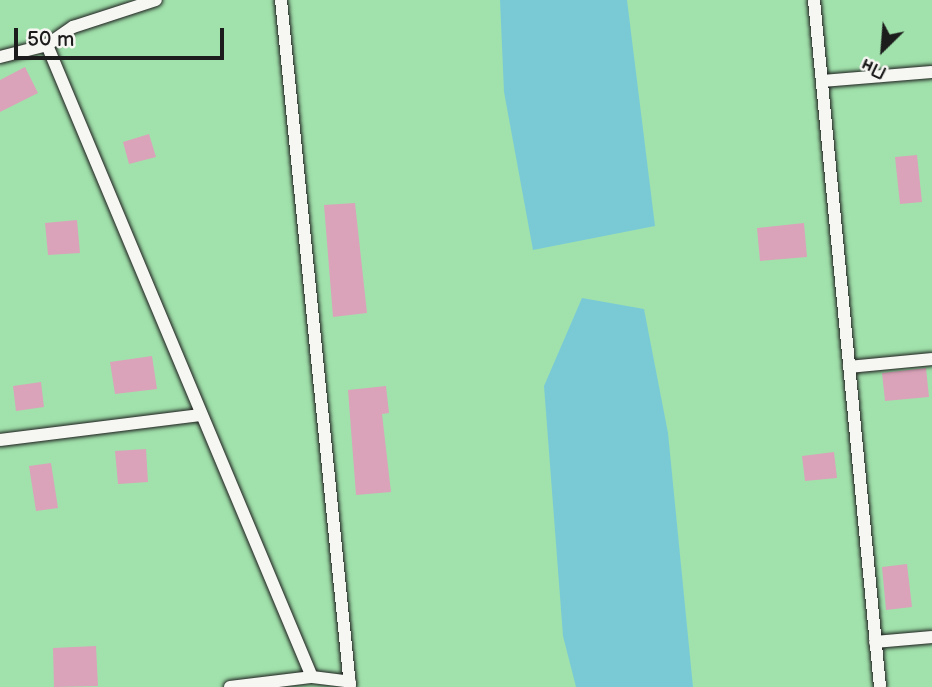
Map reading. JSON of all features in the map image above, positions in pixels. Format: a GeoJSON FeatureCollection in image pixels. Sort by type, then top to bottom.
{"type":"FeatureCollection","features":[{"type":"Feature","properties":{"kind":"lane"},"geometry":{"type":"LineString","coordinates":[[0,57],[47,45],[73,27],[156,0]]}},
{"type":"Feature","properties":{"kind":"lane"},"geometry":{"type":"LineString","coordinates":[[230,687],[312,677],[350,684],[281,0]]}},
{"type":"Feature","properties":{"kind":"lane"},"geometry":{"type":"LineString","coordinates":[[814,0],[880,687]]}},
{"type":"Feature","properties":{"kind":"lane"},"geometry":{"type":"LineString","coordinates":[[47,45],[312,677]]}},
{"type":"Feature","properties":{"kind":"lane"},"geometry":{"type":"LineString","coordinates":[[822,81],[932,72]]}},
{"type":"Feature","properties":{"kind":"lane"},"geometry":{"type":"LineString","coordinates":[[849,368],[932,359]]}},
{"type":"Feature","properties":{"kind":"lane"},"geometry":{"type":"LineString","coordinates":[[0,440],[200,415]]}},
{"type":"Feature","properties":{"kind":"lane"},"geometry":{"type":"LineString","coordinates":[[876,642],[932,637]]}},
{"type":"Feature","properties":{"kind":"green space"},"geometry":{"type":"Polygon","coordinates":[[[0,0],[932,0],[932,687],[0,687],[0,0]]]}},
{"type":"Feature","properties":{"kind":"water"},"geometry":{"type":"Polygon","coordinates":[[[500,0],[627,0],[655,226],[533,250],[504,92],[500,0]]]}},
{"type":"Feature","properties":{"kind":"water"},"geometry":{"type":"Polygon","coordinates":[[[582,298],[644,309],[668,433],[693,687],[576,687],[563,636],[544,386],[582,298]]]}},
{"type":"Feature","properties":{"kind":"building"},"geometry":{"type":"Polygon","coordinates":[[[25,67],[38,93],[0,112],[0,80],[25,67]]]}},
{"type":"Feature","properties":{"kind":"building"},"geometry":{"type":"Polygon","coordinates":[[[149,134],[156,157],[129,164],[123,142],[149,134]]]}},
{"type":"Feature","properties":{"kind":"building"},"geometry":{"type":"Polygon","coordinates":[[[917,155],[922,202],[900,204],[895,157],[917,155]]]}},
{"type":"Feature","properties":{"kind":"building"},"geometry":{"type":"Polygon","coordinates":[[[355,203],[367,313],[333,317],[324,205],[355,203]]]}},
{"type":"Feature","properties":{"kind":"building"},"geometry":{"type":"Polygon","coordinates":[[[77,220],[80,253],[48,255],[45,223],[77,220]]]}},
{"type":"Feature","properties":{"kind":"building"},"geometry":{"type":"Polygon","coordinates":[[[804,223],[807,257],[760,261],[757,228],[804,223]]]}},
{"type":"Feature","properties":{"kind":"building"},"geometry":{"type":"Polygon","coordinates":[[[152,356],[157,389],[115,394],[110,362],[152,356]]]}},
{"type":"Feature","properties":{"kind":"building"},"geometry":{"type":"Polygon","coordinates":[[[926,368],[929,397],[885,401],[882,373],[926,368]]]}},
{"type":"Feature","properties":{"kind":"building"},"geometry":{"type":"Polygon","coordinates":[[[41,382],[44,407],[16,411],[13,386],[41,382]]]}},
{"type":"Feature","properties":{"kind":"building"},"geometry":{"type":"Polygon","coordinates":[[[386,386],[389,413],[382,414],[391,492],[356,495],[348,390],[386,386]]]}},
{"type":"Feature","properties":{"kind":"building"},"geometry":{"type":"Polygon","coordinates":[[[146,449],[148,482],[118,484],[115,451],[146,449]]]}},
{"type":"Feature","properties":{"kind":"building"},"geometry":{"type":"Polygon","coordinates":[[[834,452],[837,478],[805,481],[802,456],[834,452]]]}},
{"type":"Feature","properties":{"kind":"building"},"geometry":{"type":"Polygon","coordinates":[[[51,463],[58,508],[36,511],[29,466],[51,463]]]}},
{"type":"Feature","properties":{"kind":"building"},"geometry":{"type":"Polygon","coordinates":[[[907,564],[912,607],[886,610],[882,567],[907,564]]]}},
{"type":"Feature","properties":{"kind":"building"},"geometry":{"type":"Polygon","coordinates":[[[96,646],[98,686],[54,687],[53,648],[96,646]]]}}]}
